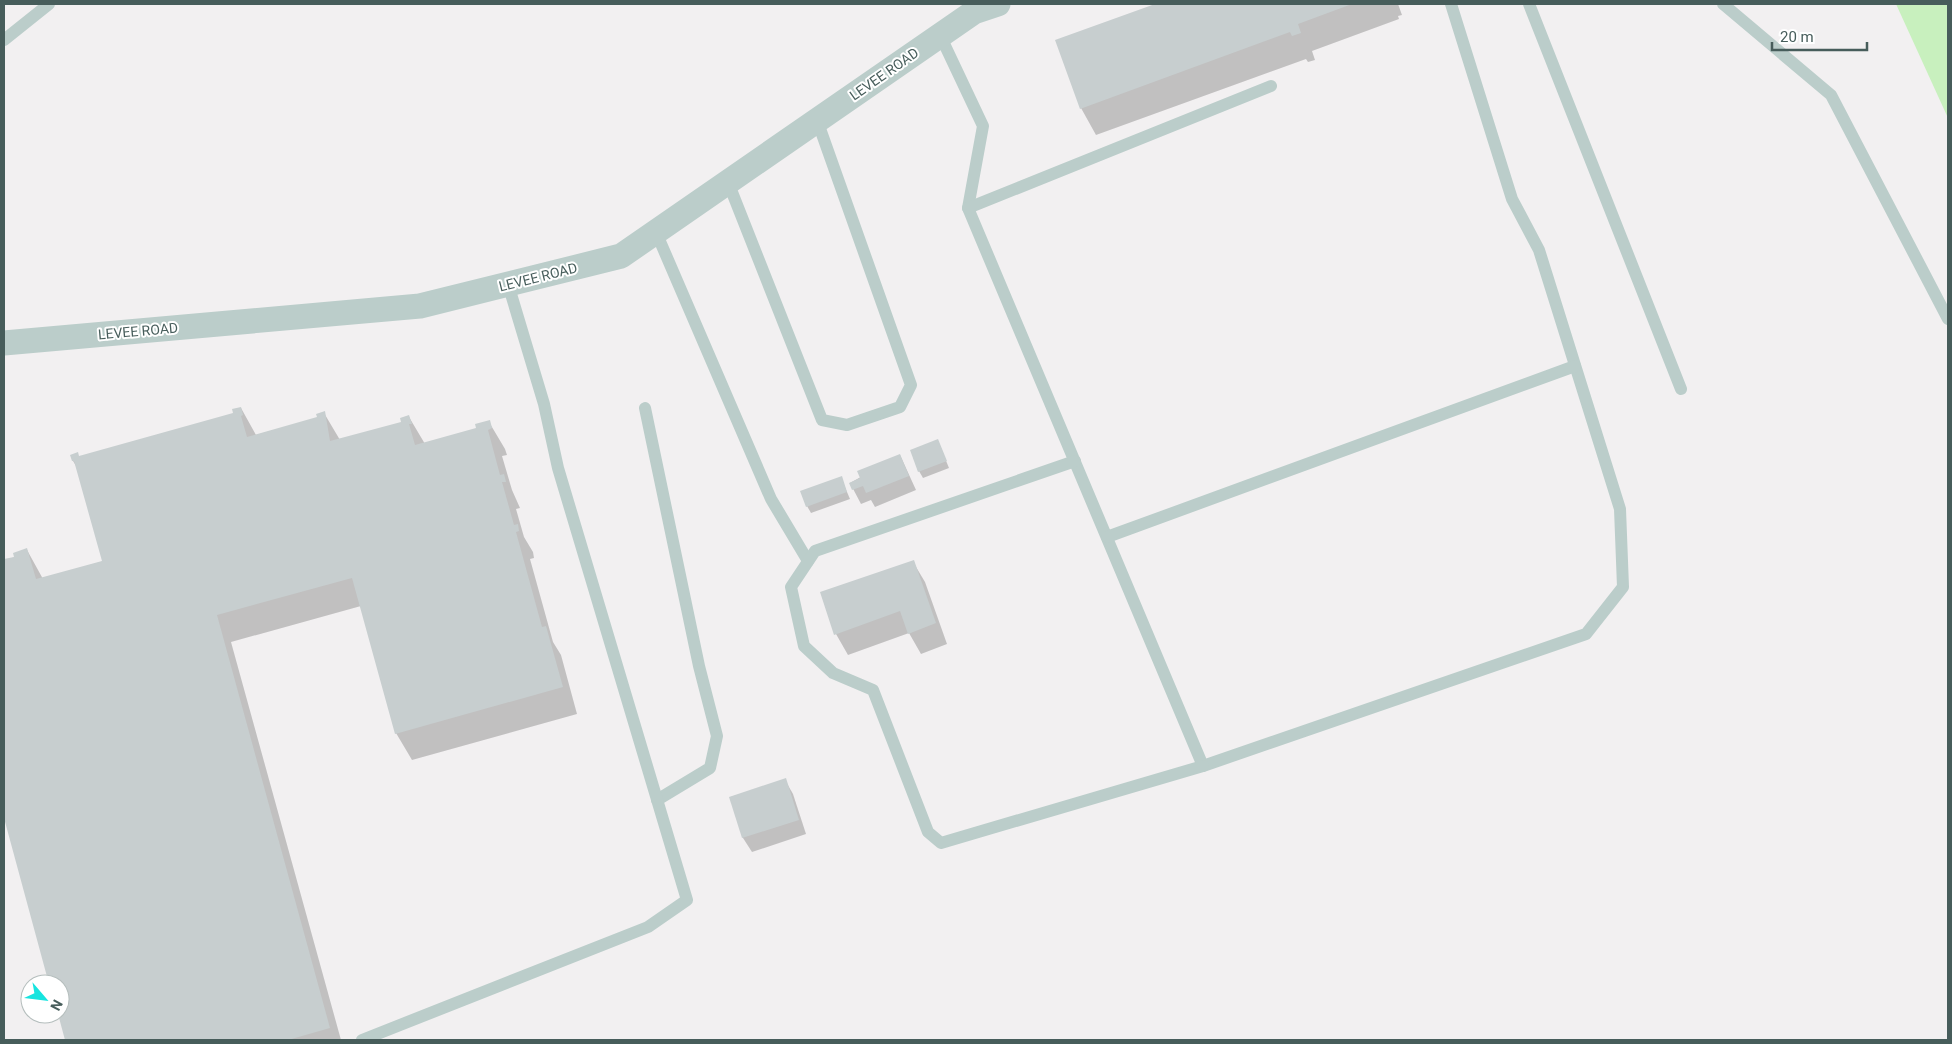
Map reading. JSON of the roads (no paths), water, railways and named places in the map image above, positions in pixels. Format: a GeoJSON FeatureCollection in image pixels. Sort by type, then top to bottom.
{"type":"FeatureCollection","features":[{"type":"Feature","properties":{"kind":"street","name":"LEVEE ROAD"},"geometry":{"type":"LineString","coordinates":[[4,343],[420,306],[621,256],[974,12],[998,4]]}},
{"type":"Feature","properties":{"kind":"lane"},"geometry":{"type":"LineString","coordinates":[[4,40],[49,4]]}},
{"type":"Feature","properties":{"kind":"lane"},"geometry":{"type":"LineString","coordinates":[[1075,460],[815,552],[791,587],[804,646],[833,673],[873,690],[928,832],[941,843],[1203,766],[1586,634],[1623,587],[1620,509],[1539,250],[1512,199],[1451,4]]}},
{"type":"Feature","properties":{"kind":"lane"},"geometry":{"type":"LineString","coordinates":[[1529,4],[1682,389]]}},
{"type":"Feature","properties":{"kind":"lane"},"geometry":{"type":"LineString","coordinates":[[1722,4],[1831,95],[1948,319]]}},
{"type":"Feature","properties":{"kind":"lane"},"geometry":{"type":"LineString","coordinates":[[940,35],[983,126],[968,208],[1203,766]]}},
{"type":"Feature","properties":{"kind":"lane"},"geometry":{"type":"LineString","coordinates":[[968,208],[1271,86]]}},
{"type":"Feature","properties":{"kind":"lane"},"geometry":{"type":"LineString","coordinates":[[728,182],[822,420],[847,425],[900,407],[912,385],[817,120]]}},
{"type":"Feature","properties":{"kind":"lane"},"geometry":{"type":"LineString","coordinates":[[656,232],[771,499],[808,561]]}},
{"type":"Feature","properties":{"kind":"lane"},"geometry":{"type":"LineString","coordinates":[[362,1040],[648,926],[687,900],[558,468],[544,404],[508,284]]}},
{"type":"Feature","properties":{"kind":"lane"},"geometry":{"type":"LineString","coordinates":[[1107,537],[1575,366]]}},
{"type":"Feature","properties":{"kind":"lane"},"geometry":{"type":"LineString","coordinates":[[645,408],[699,666],[717,736],[710,768],[657,800]]}}]}
